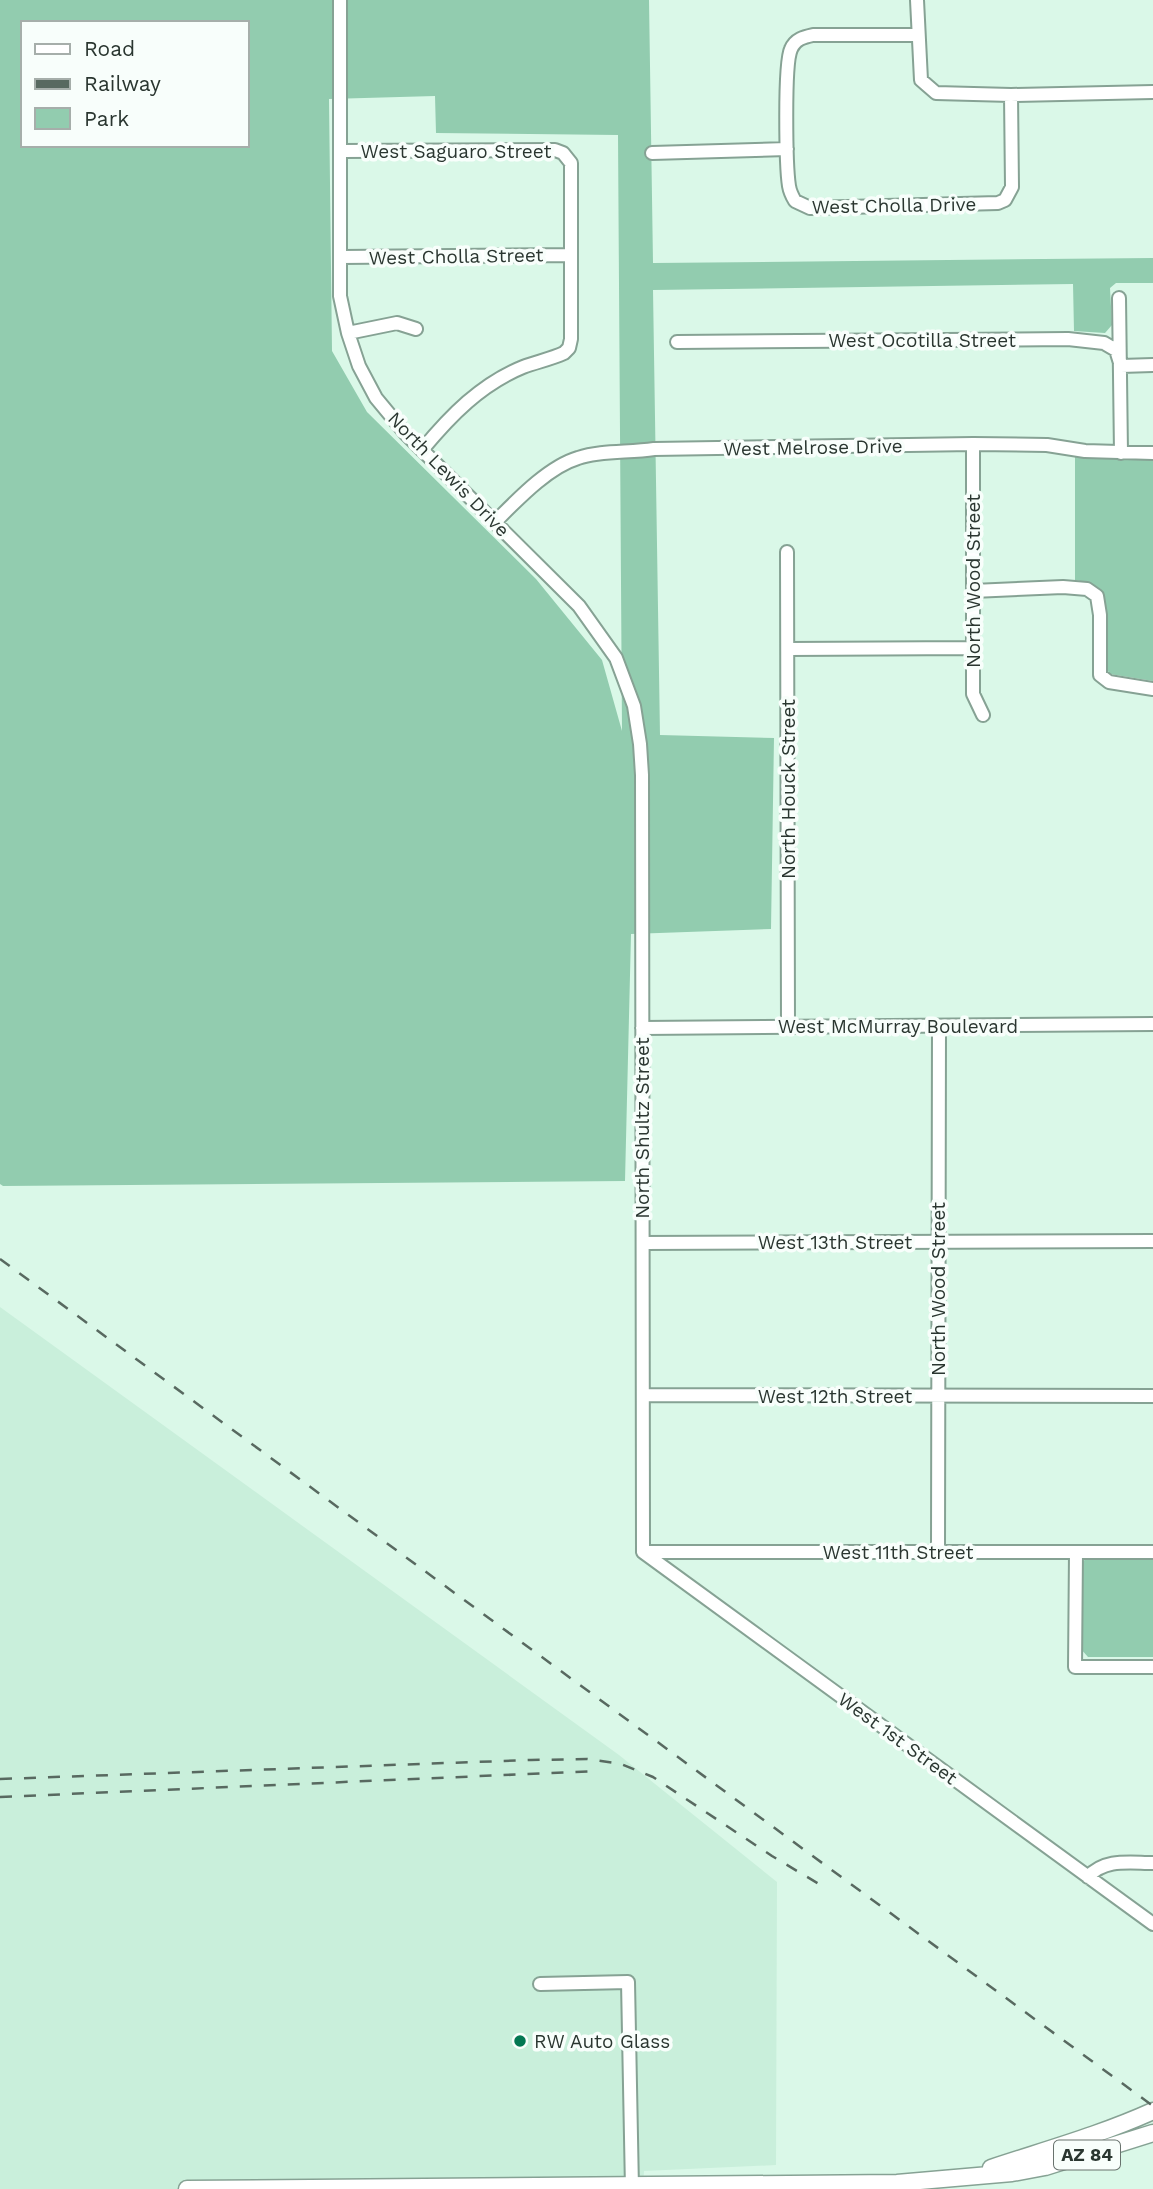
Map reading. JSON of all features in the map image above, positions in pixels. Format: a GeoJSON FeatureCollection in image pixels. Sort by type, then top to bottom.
{"type":"FeatureCollection","features":[{"type":"Feature","properties":{"kind":"main road","name":"AZ 84"},"geometry":{"type":"LineString","coordinates":[[969,2176],[1017,2158],[1078,2142],[1153,2111]]}},
{"type":"Feature","properties":{"kind":"main road","name":"AZ 84"},"geometry":{"type":"LineString","coordinates":[[187,2189],[897,2183],[1012,2173],[1045,2167],[1153,2133]]}},
{"type":"Feature","properties":{"kind":"street","name":"North Lewis Drive"},"geometry":{"type":"LineString","coordinates":[[340,0],[340,296],[359,366],[376,398],[422,450],[579,606],[616,658],[634,706]]}},
{"type":"Feature","properties":{"kind":"street"},"geometry":{"type":"LineString","coordinates":[[917,0],[920,80],[936,93],[1011,95],[1153,92]]}},
{"type":"Feature","properties":{"kind":"street","name":"West Cholla Drive"},"geometry":{"type":"LineString","coordinates":[[917,35],[813,35],[801,37],[795,43],[788,61],[787,149],[791,194],[795,201],[810,208],[998,203],[1005,200],[1012,187],[1011,95]]}},
{"type":"Feature","properties":{"kind":"street"},"geometry":{"type":"LineString","coordinates":[[652,153],[787,149]]}},
{"type":"Feature","properties":{"kind":"street","name":"West Saguaro Street"},"geometry":{"type":"LineString","coordinates":[[341,151],[555,150],[568,158],[572,170],[571,255]]}},
{"type":"Feature","properties":{"kind":"street"},"geometry":{"type":"LineString","coordinates":[[422,450],[458,410],[499,378],[564,353],[569,348],[571,255]]}},
{"type":"Feature","properties":{"kind":"street","name":"West Cholla Street"},"geometry":{"type":"LineString","coordinates":[[341,257],[571,255]]}},
{"type":"Feature","properties":{"kind":"street"},"geometry":{"type":"LineString","coordinates":[[1119,298],[1121,453]]}},
{"type":"Feature","properties":{"kind":"street"},"geometry":{"type":"LineString","coordinates":[[348,333],[397,323],[416,329]]}},
{"type":"Feature","properties":{"kind":"street","name":"West Ocotilla Street"},"geometry":{"type":"LineString","coordinates":[[677,342],[1068,339],[1104,343],[1116,350],[1121,366]]}},
{"type":"Feature","properties":{"kind":"street"},"geometry":{"type":"LineString","coordinates":[[1121,366],[1153,365]]}},
{"type":"Feature","properties":{"kind":"street","name":"West Melrose Drive"},"geometry":{"type":"LineString","coordinates":[[496,521],[537,481],[576,458],[607,453],[654,449],[973,444],[1047,445],[1085,451],[1153,453]]}},
{"type":"Feature","properties":{"kind":"street","name":"North Wood Street"},"geometry":{"type":"LineString","coordinates":[[973,444],[973,694],[983,715]]}},
{"type":"Feature","properties":{"kind":"street","name":"North Houck Street"},"geometry":{"type":"LineString","coordinates":[[787,552],[788,1027]]}},
{"type":"Feature","properties":{"kind":"street"},"geometry":{"type":"LineString","coordinates":[[973,591],[1063,587],[1087,589],[1097,597],[1100,615],[1100,675],[1109,682],[1153,689]]}},
{"type":"Feature","properties":{"kind":"street"},"geometry":{"type":"LineString","coordinates":[[788,649],[973,648]]}},
{"type":"Feature","properties":{"kind":"street","name":"North Shultz Street"},"geometry":{"type":"LineString","coordinates":[[634,706],[642,775],[643,1552]]}},
{"type":"Feature","properties":{"kind":"street","name":"West McMurray Boulevard"},"geometry":{"type":"LineString","coordinates":[[642,1028],[1153,1024]]}},
{"type":"Feature","properties":{"kind":"street","name":"North Wood Street"},"geometry":{"type":"LineString","coordinates":[[938,1551],[939,1027]]}},
{"type":"Feature","properties":{"kind":"street","name":"West 13th Street"},"geometry":{"type":"LineString","coordinates":[[643,1243],[1153,1241]]}},
{"type":"Feature","properties":{"kind":"street","name":"West 12th Street"},"geometry":{"type":"LineString","coordinates":[[643,1395],[1153,1396]]}},
{"type":"Feature","properties":{"kind":"street","name":"West 11th Street"},"geometry":{"type":"LineString","coordinates":[[643,1552],[1153,1552]]}},
{"type":"Feature","properties":{"kind":"street","name":"West 1st Street"},"geometry":{"type":"LineString","coordinates":[[643,1552],[1153,1924]]}},
{"type":"Feature","properties":{"kind":"street"},"geometry":{"type":"LineString","coordinates":[[1076,1553],[1075,1667],[1153,1667]]}},
{"type":"Feature","properties":{"kind":"street"},"geometry":{"type":"LineString","coordinates":[[1088,1877],[1096,1868],[1108,1863],[1153,1863]]}},
{"type":"Feature","properties":{"kind":"street"},"geometry":{"type":"LineString","coordinates":[[540,1984],[628,1982],[632,2187]]}},
{"type":"Feature","properties":{"kind":"shaded area"},"geometry":{"type":"Polygon","coordinates":[[[0,1307],[619,1755],[777,1882],[776,2165],[644,2171],[643,2189],[0,2189],[0,1307]]]}},
{"type":"Feature","properties":{"kind":"green space"},"geometry":{"type":"Polygon","coordinates":[[[0,0],[649,0],[653,263],[1153,258],[1153,283],[1116,283],[1110,288],[1112,325],[1105,333],[1074,331],[1073,284],[653,290],[660,735],[774,738],[771,929],[631,934],[625,1181],[0,1184],[0,0]],[[435,96],[329,99],[332,351],[367,412],[536,579],[602,660],[622,731],[618,135],[436,133],[435,96]]]}},
{"type":"Feature","properties":{"kind":"green space"},"geometry":{"type":"Polygon","coordinates":[[[1075,451],[1153,457],[1153,681],[1110,674],[1104,666],[1103,596],[1091,583],[1075,580],[1075,451]]]}},
{"type":"Feature","properties":{"kind":"green space"},"geometry":{"type":"Polygon","coordinates":[[[1088,1556],[1153,1556],[1153,1657],[1088,1657],[1080,1648],[1081,1564],[1088,1556]]]}},
{"type":"Feature","properties":{"kind":"railway"},"geometry":{"type":"LineString","coordinates":[[0,1259],[1153,2106]]}},
{"type":"Feature","properties":{"kind":"railway"},"geometry":{"type":"LineString","coordinates":[[0,1779],[587,1759],[621,1764],[653,1777],[824,1887]]}},
{"type":"Feature","properties":{"kind":"railway"},"geometry":{"type":"LineString","coordinates":[[0,1797],[597,1771]]}},
{"type":"Feature","properties":{"kind":"place","name":"RW Auto Glass"},"geometry":{"type":"Point","coordinates":[520,2041]}}]}
